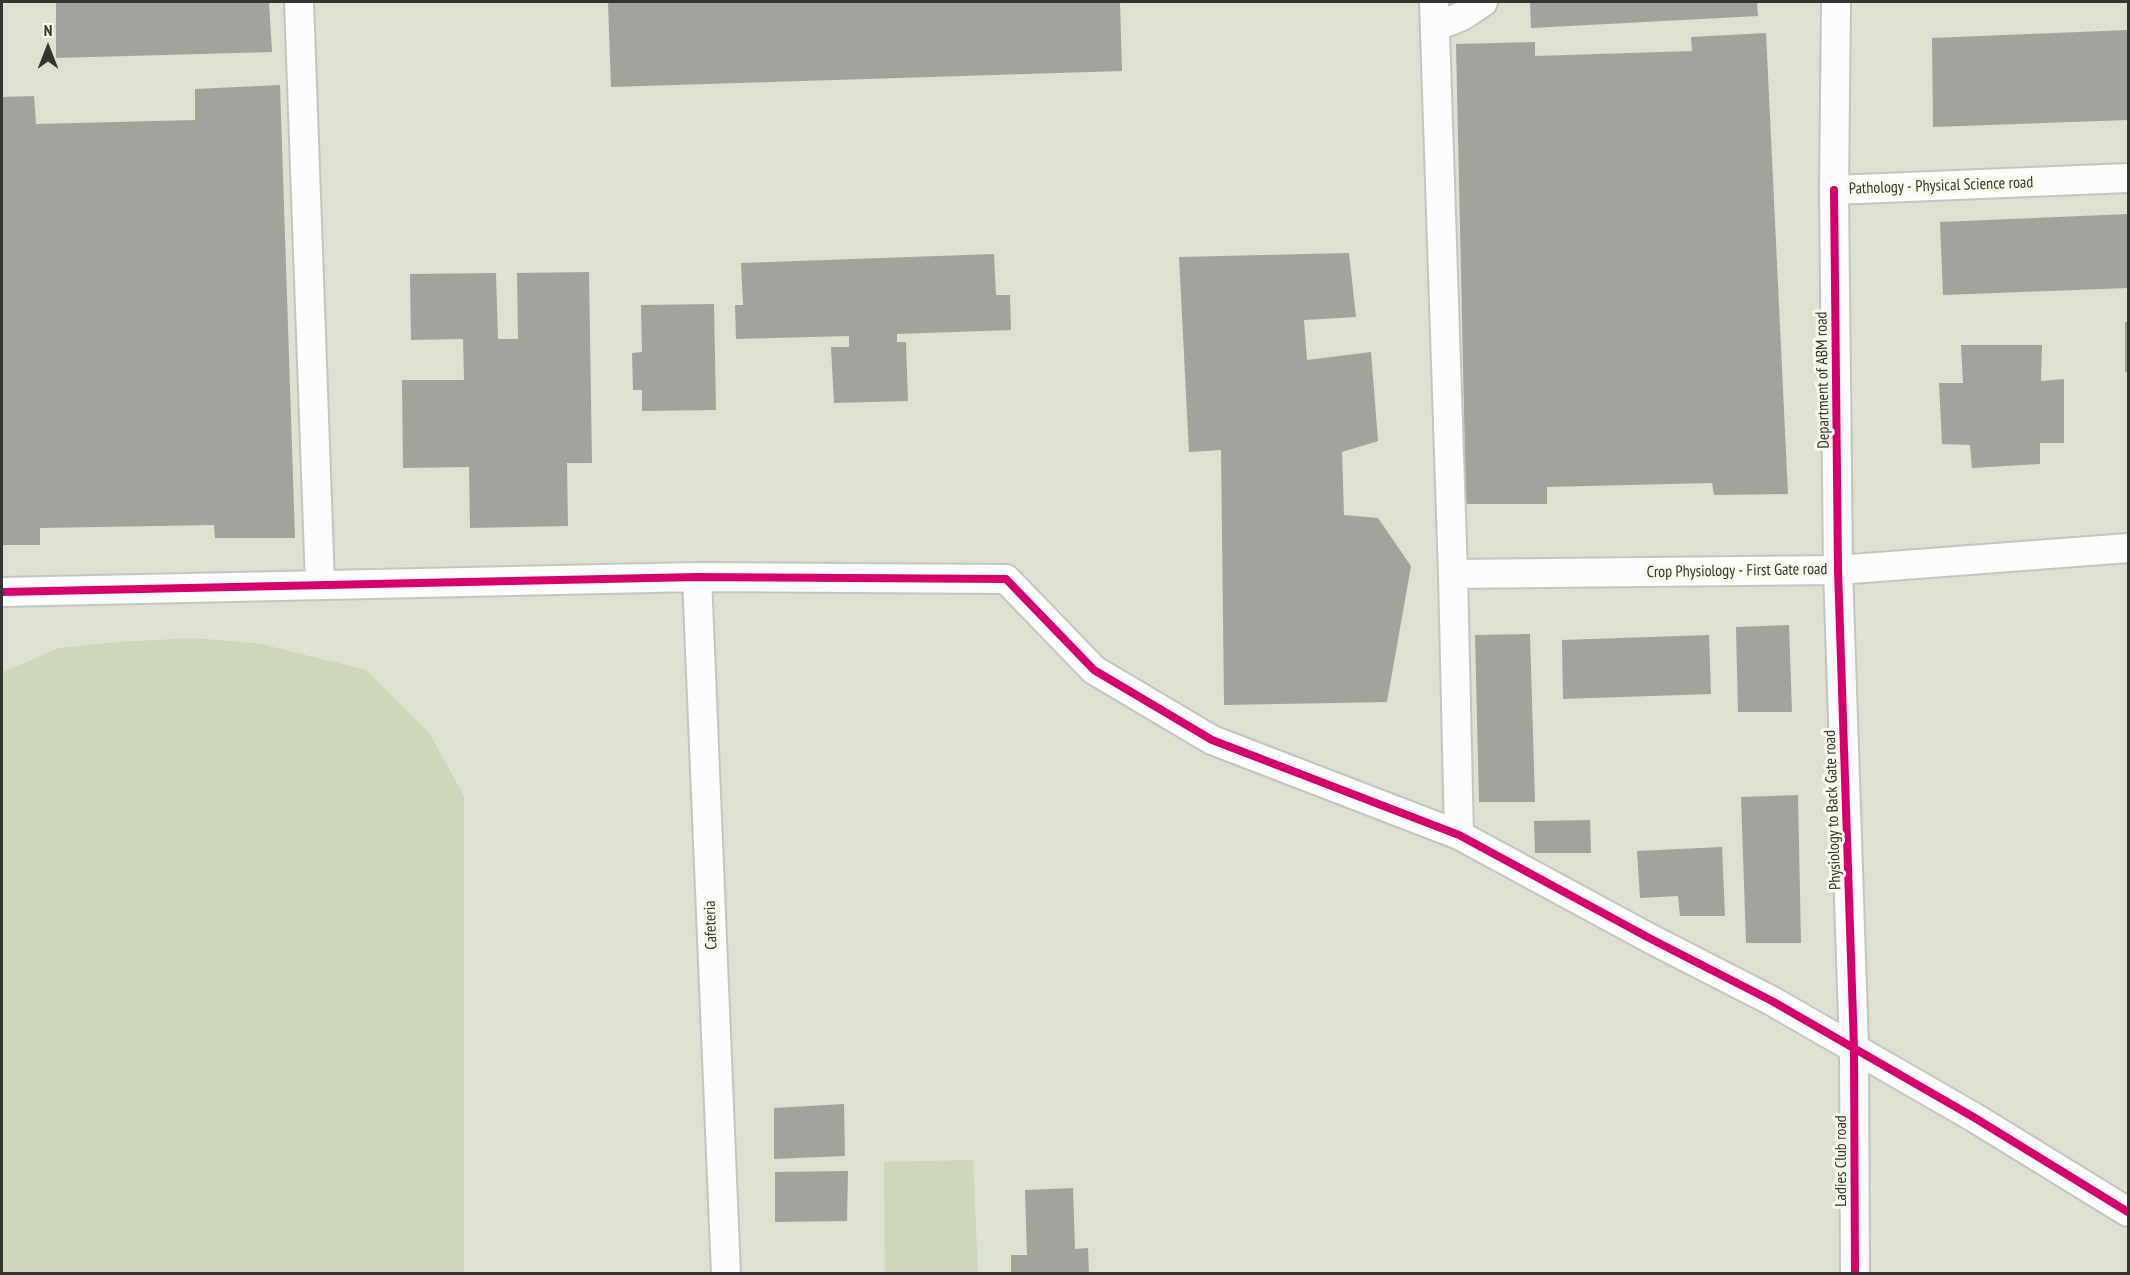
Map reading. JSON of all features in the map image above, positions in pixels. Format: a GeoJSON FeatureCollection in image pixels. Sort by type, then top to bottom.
{"type":"FeatureCollection","features":[{"type":"Feature","properties":{"kind":"street"},"geometry":{"type":"LineString","coordinates":[[299,2],[320,584]]}},
{"type":"Feature","properties":{"kind":"street"},"geometry":{"type":"LineString","coordinates":[[1459,835],[1435,14],[1462,16],[1483,2]]}},
{"type":"Feature","properties":{"kind":"street","name":"Pathology - Physical Science road"},"geometry":{"type":"LineString","coordinates":[[1836,2],[1833,190],[2128,178]]}},
{"type":"Feature","properties":{"kind":"street","name":"Department of ABM road"},"geometry":{"type":"LineString","coordinates":[[1833,190],[1839,570]]}},
{"type":"Feature","properties":{"kind":"street","name":"Crop Physiology - First Gate road"},"geometry":{"type":"LineString","coordinates":[[1453,574],[1839,570],[2128,549]]}},
{"type":"Feature","properties":{"kind":"street","name":"Physiology to Back Gate road"},"geometry":{"type":"LineString","coordinates":[[1839,570],[1854,1048]]}},
{"type":"Feature","properties":{"kind":"street"},"geometry":{"type":"LineString","coordinates":[[2,592],[697,577],[1006,579],[1094,670],[1212,740],[1459,835],[1651,939],[1772,1001],[1975,1118],[2128,1212]]}},
{"type":"Feature","properties":{"kind":"street","name":"Cafeteria"},"geometry":{"type":"LineString","coordinates":[[697,577],[726,1274]]}},
{"type":"Feature","properties":{"kind":"street","name":"Ladies Club road"},"geometry":{"type":"LineString","coordinates":[[1854,1048],[1855,1274]]}},
{"type":"Feature","properties":{"kind":"shaded area"},"geometry":{"type":"Polygon","coordinates":[[[2,2],[2128,2],[2128,1273],[2,1273],[2,2]]]}},
{"type":"Feature","properties":{"kind":"green space"},"geometry":{"type":"Polygon","coordinates":[[[195,638],[261,644],[366,670],[429,733],[464,796],[464,1273],[2,1273],[2,673],[59,648],[195,638]]]}},
{"type":"Feature","properties":{"kind":"green space"},"geometry":{"type":"Polygon","coordinates":[[[973,1160],[978,1273],[885,1273],[884,1162],[973,1160]]]}},
{"type":"Feature","properties":{"kind":"building"},"geometry":{"type":"Polygon","coordinates":[[[56,2],[269,2],[272,52],[56,58],[56,2]]]}},
{"type":"Feature","properties":{"kind":"building"},"geometry":{"type":"Polygon","coordinates":[[[608,2],[1120,2],[1122,71],[611,87],[608,2]]]}},
{"type":"Feature","properties":{"kind":"building"},"geometry":{"type":"Polygon","coordinates":[[[1530,2],[1757,2],[1758,16],[1531,28],[1530,2]]]}},
{"type":"Feature","properties":{"kind":"building"},"geometry":{"type":"Polygon","coordinates":[[[2128,30],[2128,120],[1933,127],[1932,38],[2128,30]]]}},
{"type":"Feature","properties":{"kind":"building"},"geometry":{"type":"Polygon","coordinates":[[[1766,33],[1788,494],[1714,495],[1712,483],[1547,487],[1547,504],[1466,504],[1456,44],[1535,42],[1535,56],[1692,51],[1691,37],[1766,33]]]}},
{"type":"Feature","properties":{"kind":"building"},"geometry":{"type":"Polygon","coordinates":[[[280,85],[295,538],[215,538],[214,525],[40,528],[40,545],[2,545],[2,97],[34,96],[36,124],[195,120],[195,89],[280,85]]]}},
{"type":"Feature","properties":{"kind":"building"},"geometry":{"type":"Polygon","coordinates":[[[2128,214],[2128,288],[1943,295],[1940,222],[2128,214]]]}},
{"type":"Feature","properties":{"kind":"building"},"geometry":{"type":"Polygon","coordinates":[[[1349,253],[1356,317],[1304,320],[1307,360],[1371,352],[1378,441],[1342,452],[1344,515],[1378,518],[1411,566],[1387,702],[1224,705],[1221,450],[1189,452],[1179,257],[1349,253]]]}},
{"type":"Feature","properties":{"kind":"building"},"geometry":{"type":"Polygon","coordinates":[[[994,254],[996,295],[1010,295],[1011,330],[897,334],[897,342],[906,342],[908,401],[834,403],[831,347],[849,347],[849,336],[736,339],[735,305],[743,305],[741,263],[994,254]]]}},
{"type":"Feature","properties":{"kind":"building"},"geometry":{"type":"Polygon","coordinates":[[[589,272],[592,463],[567,463],[568,526],[470,528],[469,467],[403,468],[402,380],[464,380],[463,339],[411,340],[410,274],[496,273],[498,339],[518,339],[517,273],[589,272]]]}},
{"type":"Feature","properties":{"kind":"building"},"geometry":{"type":"Polygon","coordinates":[[[714,304],[716,410],[642,411],[642,390],[633,390],[632,353],[642,352],[641,305],[714,304]]]}},
{"type":"Feature","properties":{"kind":"building"},"geometry":{"type":"Polygon","coordinates":[[[2125,322],[2128,322],[2128,372],[2125,372],[2125,322]]]}},
{"type":"Feature","properties":{"kind":"building"},"geometry":{"type":"Polygon","coordinates":[[[1961,345],[2042,345],[2041,381],[2064,379],[2064,443],[2040,443],[2040,464],[1972,468],[1970,445],[1942,444],[1939,383],[1963,383],[1961,345]]]}},
{"type":"Feature","properties":{"kind":"building"},"geometry":{"type":"Polygon","coordinates":[[[1789,625],[1792,712],[1738,712],[1736,627],[1789,625]]]}},
{"type":"Feature","properties":{"kind":"building"},"geometry":{"type":"Polygon","coordinates":[[[1530,634],[1535,802],[1479,802],[1475,635],[1530,634]]]}},
{"type":"Feature","properties":{"kind":"building"},"geometry":{"type":"Polygon","coordinates":[[[1709,635],[1711,694],[1563,699],[1562,640],[1709,635]]]}},
{"type":"Feature","properties":{"kind":"building"},"geometry":{"type":"Polygon","coordinates":[[[1798,795],[1801,943],[1746,943],[1741,797],[1798,795]]]}},
{"type":"Feature","properties":{"kind":"building"},"geometry":{"type":"Polygon","coordinates":[[[1590,820],[1591,853],[1535,853],[1534,821],[1590,820]]]}},
{"type":"Feature","properties":{"kind":"building"},"geometry":{"type":"Polygon","coordinates":[[[1722,847],[1725,916],[1680,916],[1678,896],[1640,898],[1637,851],[1722,847]]]}},
{"type":"Feature","properties":{"kind":"building"},"geometry":{"type":"Polygon","coordinates":[[[844,1104],[845,1156],[774,1159],[774,1108],[844,1104]]]}},
{"type":"Feature","properties":{"kind":"building"},"geometry":{"type":"Polygon","coordinates":[[[848,1171],[847,1221],[775,1222],[775,1172],[848,1171]]]}},
{"type":"Feature","properties":{"kind":"building"},"geometry":{"type":"Polygon","coordinates":[[[1073,1188],[1075,1249],[1088,1248],[1089,1274],[1011,1274],[1011,1255],[1027,1255],[1025,1190],[1073,1188]]]}},
{"type":"Feature","properties":{"kind":"cycle path"},"geometry":{"type":"LineString","coordinates":[[1834,190],[1838,570],[1854,1048],[1855,1274]]}},
{"type":"Feature","properties":{"kind":"cycle path"},"geometry":{"type":"LineString","coordinates":[[2,592],[697,577],[1006,579],[1094,670],[1212,740],[1459,835],[1651,939],[1772,1001],[1975,1118],[2128,1212]]}}]}
